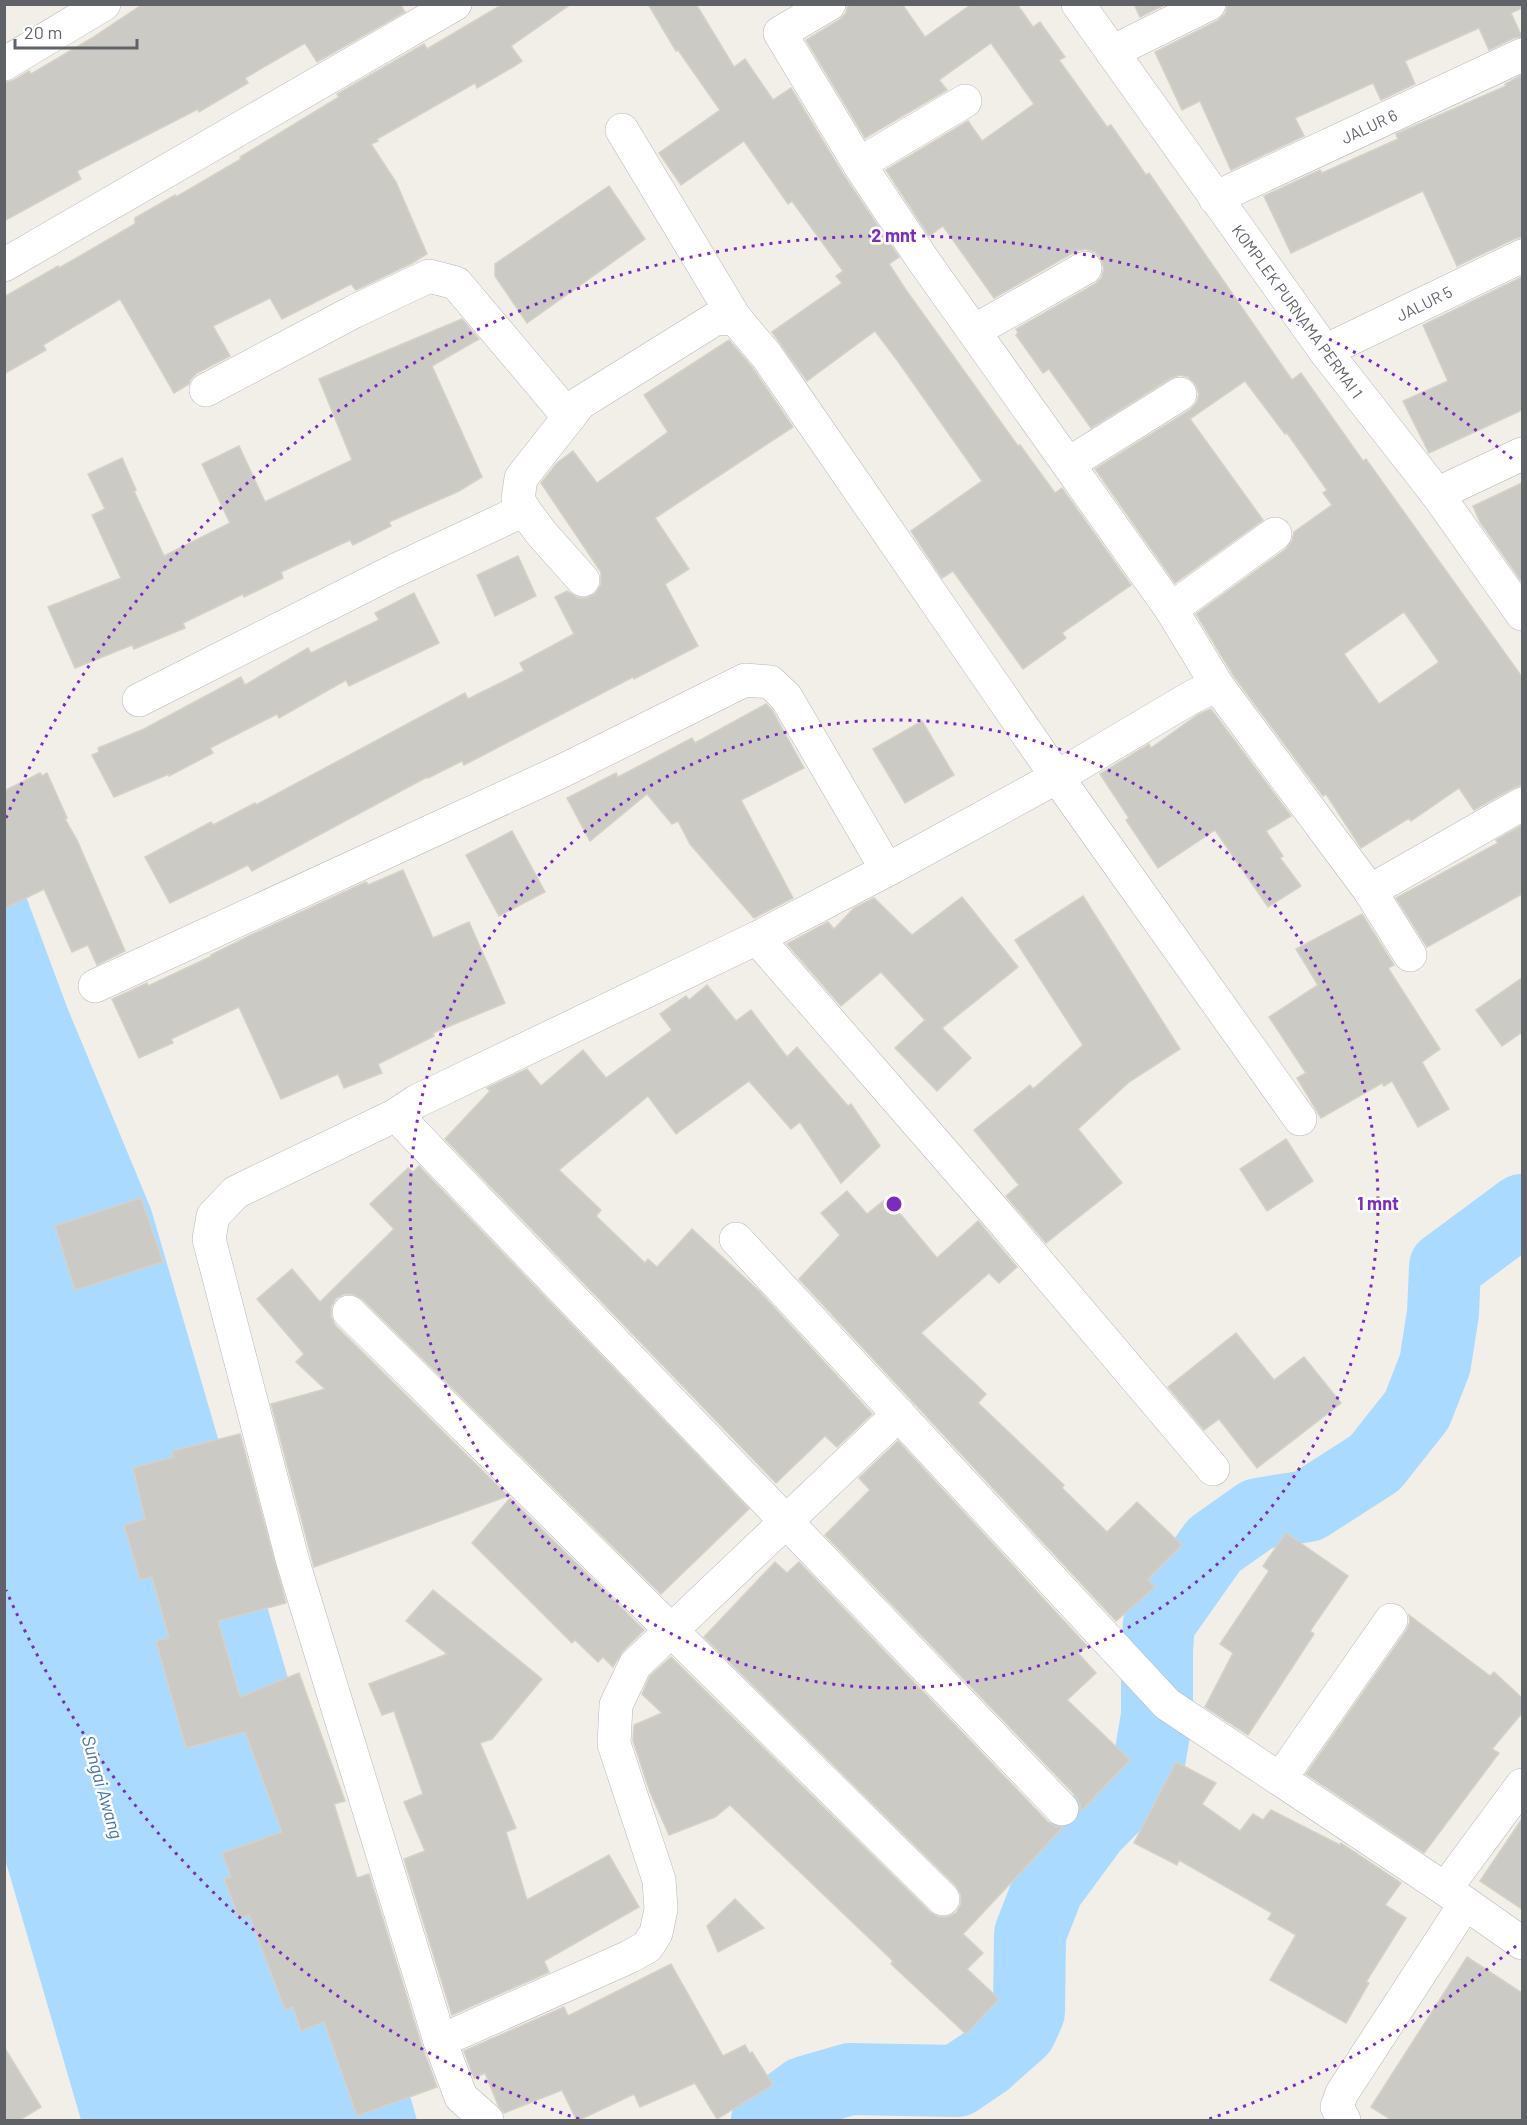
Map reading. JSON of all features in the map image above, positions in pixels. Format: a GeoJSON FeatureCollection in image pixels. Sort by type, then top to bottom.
{"type":"FeatureCollection","features":[{"type":"Feature","properties":{"kind":"street"},"geometry":{"type":"LineString","coordinates":[[4,64],[104,4]]}},
{"type":"Feature","properties":{"kind":"street"},"geometry":{"type":"LineString","coordinates":[[4,265],[455,4]]}},
{"type":"Feature","properties":{"kind":"street"},"geometry":{"type":"LineString","coordinates":[[829,4],[780,33],[858,164],[1171,609],[1217,685],[1370,891],[1410,955]]}},
{"type":"Feature","properties":{"kind":"street","name":"KOMPLEK PURNAMA PERMAI 1"},"geometry":{"type":"LineString","coordinates":[[1078,4],[1325,351],[1437,494],[1522,614]]}},
{"type":"Feature","properties":{"kind":"street"},"geometry":{"type":"LineString","coordinates":[[1112,52],[1209,4]]}},
{"type":"Feature","properties":{"kind":"street","name":"JALUR 6"},"geometry":{"type":"LineString","coordinates":[[1215,198],[1522,55]]}},
{"type":"Feature","properties":{"kind":"street"},"geometry":{"type":"LineString","coordinates":[[858,164],[965,101]]}},
{"type":"Feature","properties":{"kind":"street"},"geometry":{"type":"LineString","coordinates":[[622,130],[735,318],[767,356],[1057,777],[1300,1119]]}},
{"type":"Feature","properties":{"kind":"street","name":"JALUR 5"},"geometry":{"type":"LineString","coordinates":[[1325,351],[1522,255]]}},
{"type":"Feature","properties":{"kind":"street"},"geometry":{"type":"LineString","coordinates":[[974,331],[1085,268]]}},
{"type":"Feature","properties":{"kind":"street"},"geometry":{"type":"LineString","coordinates":[[206,390],[355,311],[429,276],[456,283],[569,417]]}},
{"type":"Feature","properties":{"kind":"street"},"geometry":{"type":"LineString","coordinates":[[583,580],[524,510],[518,499],[521,478],[580,403],[716,319],[735,318]]}},
{"type":"Feature","properties":{"kind":"street"},"geometry":{"type":"LineString","coordinates":[[1068,464],[1180,394]]}},
{"type":"Feature","properties":{"kind":"street"},"geometry":{"type":"LineString","coordinates":[[1437,494],[1522,454]]}},
{"type":"Feature","properties":{"kind":"street"},"geometry":{"type":"LineString","coordinates":[[139,700],[392,572],[524,510]]}},
{"type":"Feature","properties":{"kind":"street"},"geometry":{"type":"LineString","coordinates":[[1171,609],[1275,534]]}},
{"type":"Feature","properties":{"kind":"street"},"geometry":{"type":"LineString","coordinates":[[95,986],[562,771],[745,680],[770,682],[786,697],[887,870]]}},
{"type":"Feature","properties":{"kind":"street"},"geometry":{"type":"LineString","coordinates":[[488,2121],[459,2109],[293,1562],[209,1239],[213,1216],[236,1192],[396,1115],[417,1101],[757,938],[1057,777],[1192,697],[1217,685]]}},
{"type":"Feature","properties":{"kind":"street"},"geometry":{"type":"LineString","coordinates":[[1370,891],[1522,804]]}},
{"type":"Feature","properties":{"kind":"street"},"geometry":{"type":"LineString","coordinates":[[757,938],[1214,1469]]}},
{"type":"Feature","properties":{"kind":"street"},"geometry":{"type":"LineString","coordinates":[[396,1115],[1062,1809]]}},
{"type":"Feature","properties":{"kind":"street"},"geometry":{"type":"LineString","coordinates":[[736,1239],[1132,1669],[1167,1704],[1522,1943]]}},
{"type":"Feature","properties":{"kind":"street"},"geometry":{"type":"LineString","coordinates":[[350,1312],[943,1899]]}},
{"type":"Feature","properties":{"kind":"street"},"geometry":{"type":"LineString","coordinates":[[440,2041],[629,1957],[646,1947],[656,1933],[661,1909],[659,1880],[614,1744],[616,1705],[635,1665],[899,1414]]}},
{"type":"Feature","properties":{"kind":"street"},"geometry":{"type":"LineString","coordinates":[[1280,1779],[1390,1620]]}},
{"type":"Feature","properties":{"kind":"street"},"geometry":{"type":"LineString","coordinates":[[1344,2121],[1337,2107],[1342,2093],[1455,1896],[1522,1785]]}},
{"type":"Feature","properties":{"kind":"water","name":"Sungai Awang"},"geometry":{"type":"Polygon","coordinates":[[[4,837],[67,1007],[151,1209],[417,2120],[81,2120],[5,1859],[4,837]]]}},
{"type":"Feature","properties":{"kind":"building"},"geometry":{"type":"Polygon","coordinates":[[[143,4],[400,4],[405,12],[317,62],[305,43],[245,78],[248,83],[199,112],[198,109],[77,171],[81,179],[4,221],[4,83],[29,71],[31,74],[92,38],[143,4]]]}},
{"type":"Feature","properties":{"kind":"building"},"geometry":{"type":"Polygon","coordinates":[[[503,4],[571,4],[511,46],[522,61],[477,88],[475,83],[371,144],[396,182],[427,254],[356,290],[351,284],[282,319],[270,298],[213,326],[230,356],[197,373],[189,384],[174,393],[120,299],[43,345],[46,350],[4,374],[4,297],[135,224],[135,218],[241,159],[240,157],[339,97],[337,94],[424,44],[427,49],[503,4]]]}},
{"type":"Feature","properties":{"kind":"building"},"geometry":{"type":"Polygon","coordinates":[[[648,4],[696,4],[734,67],[745,59],[773,100],[791,88],[843,174],[899,257],[889,264],[906,290],[1018,446],[1020,445],[1055,493],[1062,488],[1131,585],[1062,633],[1066,638],[1023,669],[953,571],[942,578],[911,531],[982,481],[897,360],[875,331],[807,381],[772,332],[842,283],[836,276],[843,271],[792,201],[788,204],[744,141],[681,185],[659,153],[720,110],[678,50],[676,51],[648,4]]]}},
{"type":"Feature","properties":{"kind":"building"},"geometry":{"type":"Polygon","coordinates":[[[848,4],[902,4],[925,37],[972,4],[1017,4],[1033,27],[1040,22],[1065,57],[1059,60],[1107,127],[1111,125],[1146,175],[1149,173],[1292,380],[1301,373],[1363,461],[1366,459],[1522,677],[1522,785],[1474,810],[1459,788],[1411,821],[1409,818],[1361,848],[1326,794],[1323,796],[1233,675],[1196,614],[1286,549],[1292,541],[1294,532],[1332,505],[1323,493],[1327,490],[1287,433],[1285,434],[1245,381],[1190,419],[1263,520],[1175,583],[1095,469],[1190,410],[1197,402],[1199,394],[1196,385],[1188,377],[1180,375],[1171,378],[1091,428],[1049,369],[1043,373],[1016,335],[1018,333],[1016,329],[1095,284],[1101,278],[1104,269],[1101,258],[1095,252],[1086,249],[1076,251],[994,298],[943,226],[929,236],[886,170],[968,121],[982,141],[1034,104],[991,43],[939,80],[947,90],[865,138],[806,40],[839,20],[846,13],[848,4]],[[1404,612],[1344,654],[1379,704],[1439,662],[1404,612]]]}},
{"type":"Feature","properties":{"kind":"building"},"geometry":{"type":"Polygon","coordinates":[[[1134,4],[1166,4],[1140,17],[1134,4]]]}},
{"type":"Feature","properties":{"kind":"building"},"geometry":{"type":"Polygon","coordinates":[[[1228,4],[1522,4],[1522,8],[1511,13],[1522,37],[1514,38],[1489,50],[1479,28],[1405,61],[1415,84],[1381,100],[1373,83],[1295,118],[1304,136],[1231,170],[1200,101],[1182,110],[1155,52],[1217,21],[1225,14],[1228,4]]]}},
{"type":"Feature","properties":{"kind":"building"},"geometry":{"type":"Polygon","coordinates":[[[1522,75],[1522,237],[1457,266],[1423,191],[1291,253],[1264,196],[1320,170],[1322,173],[1398,139],[1396,134],[1506,86],[1505,84],[1522,75]]]}},
{"type":"Feature","properties":{"kind":"building"},"geometry":{"type":"Polygon","coordinates":[[[609,186],[645,239],[527,323],[495,276],[495,264],[609,186]]]}},
{"type":"Feature","properties":{"kind":"building"},"geometry":{"type":"Polygon","coordinates":[[[1522,277],[1522,410],[1429,453],[1403,401],[1448,381],[1423,325],[1522,277]]]}},
{"type":"Feature","properties":{"kind":"building"},"geometry":{"type":"Polygon","coordinates":[[[462,319],[479,339],[432,366],[482,477],[459,491],[389,522],[391,526],[353,545],[350,540],[281,572],[283,578],[244,597],[243,594],[183,623],[185,628],[134,649],[132,645],[75,668],[48,607],[121,578],[92,515],[105,509],[88,474],[122,458],[136,490],[134,491],[164,556],[230,523],[202,464],[239,446],[265,502],[352,460],[319,379],[462,319]]]}},
{"type":"Feature","properties":{"kind":"building"},"geometry":{"type":"Polygon","coordinates":[[[729,340],[752,367],[793,427],[655,518],[689,569],[665,584],[698,646],[634,679],[633,677],[464,765],[462,761],[427,777],[252,871],[248,865],[170,903],[145,857],[211,822],[213,825],[255,803],[256,805],[465,693],[468,699],[524,671],[520,663],[574,634],[555,597],[567,591],[578,598],[586,598],[595,594],[601,585],[601,572],[541,483],[557,463],[573,451],[597,483],[668,432],[644,395],[729,340]]]}},
{"type":"Feature","properties":{"kind":"building"},"geometry":{"type":"Polygon","coordinates":[[[1522,483],[1522,582],[1480,522],[1473,506],[1522,483]]]}},
{"type":"Feature","properties":{"kind":"building"},"geometry":{"type":"Polygon","coordinates":[[[518,556],[536,596],[495,616],[477,575],[518,556]]]}},
{"type":"Feature","properties":{"kind":"building"},"geometry":{"type":"Polygon","coordinates":[[[414,593],[439,643],[349,686],[346,680],[279,718],[277,714],[210,748],[213,753],[169,776],[169,774],[114,797],[92,755],[99,752],[98,748],[144,729],[241,677],[245,685],[308,648],[311,653],[379,620],[375,613],[414,593]]]}},
{"type":"Feature","properties":{"kind":"building"},"geometry":{"type":"Polygon","coordinates":[[[766,704],[772,710],[804,768],[741,800],[793,898],[754,918],[690,844],[678,821],[672,824],[647,794],[590,841],[567,798],[616,773],[618,777],[692,738],[695,743],[766,704]]]}},
{"type":"Feature","properties":{"kind":"building"},"geometry":{"type":"Polygon","coordinates":[[[1211,709],[1291,816],[1266,831],[1283,856],[1280,858],[1301,886],[1268,907],[1215,830],[1158,868],[1126,820],[1129,818],[1100,774],[1149,744],[1151,748],[1199,714],[1211,709]]]}},
{"type":"Feature","properties":{"kind":"building"},"geometry":{"type":"Polygon","coordinates":[[[922,721],[954,775],[905,803],[873,749],[922,721]]]}},
{"type":"Feature","properties":{"kind":"building"},"geometry":{"type":"Polygon","coordinates":[[[40,773],[42,776],[47,773],[67,818],[65,819],[77,840],[125,951],[97,965],[88,945],[72,952],[44,889],[4,909],[4,791],[40,773]]]}},
{"type":"Feature","properties":{"kind":"building"},"geometry":{"type":"Polygon","coordinates":[[[1522,825],[1522,894],[1427,947],[1396,898],[1498,843],[1496,840],[1522,825]]]}},
{"type":"Feature","properties":{"kind":"building"},"geometry":{"type":"Polygon","coordinates":[[[512,831],[545,892],[499,916],[466,855],[512,831]]]}},
{"type":"Feature","properties":{"kind":"building"},"geometry":{"type":"Polygon","coordinates":[[[403,870],[433,938],[469,922],[505,1003],[433,1033],[434,1036],[378,1064],[382,1073],[344,1088],[338,1074],[281,1099],[239,1007],[171,1039],[173,1043],[139,1058],[112,999],[147,983],[148,986],[366,882],[368,885],[403,870]]]}},
{"type":"Feature","properties":{"kind":"building"},"geometry":{"type":"Polygon","coordinates":[[[1083,896],[1180,1049],[1129,1082],[1078,1129],[1122,1183],[1046,1243],[1006,1196],[1019,1185],[974,1130],[1030,1085],[1033,1089],[1083,1045],[1015,940],[1083,896]]]}},
{"type":"Feature","properties":{"kind":"building"},"geometry":{"type":"Polygon","coordinates":[[[962,897],[1018,967],[942,1028],[971,1058],[937,1091],[895,1048],[925,1020],[881,972],[841,1006],[787,944],[828,922],[834,929],[854,908],[874,898],[912,935],[962,897]]]}},
{"type":"Feature","properties":{"kind":"building"},"geometry":{"type":"Polygon","coordinates":[[[1362,914],[1394,965],[1388,968],[1440,1049],[1422,1062],[1449,1109],[1418,1127],[1392,1081],[1384,1086],[1382,1083],[1321,1118],[1297,1078],[1306,1073],[1269,1017],[1318,985],[1296,949],[1362,914]]]}},
{"type":"Feature","properties":{"kind":"building"},"geometry":{"type":"Polygon","coordinates":[[[1522,978],[1522,1032],[1502,1046],[1476,1010],[1522,978]]]}},
{"type":"Feature","properties":{"kind":"building"},"geometry":{"type":"Polygon","coordinates":[[[707,985],[736,1021],[751,1010],[787,1057],[797,1047],[848,1106],[851,1104],[880,1146],[841,1183],[800,1122],[791,1129],[749,1081],[676,1134],[648,1096],[559,1170],[601,1210],[596,1216],[645,1263],[648,1259],[657,1267],[692,1229],[759,1291],[872,1414],[837,1447],[825,1436],[776,1483],[445,1139],[490,1091],[487,1088],[527,1069],[541,1086],[583,1050],[606,1078],[672,1030],[660,1014],[686,996],[689,1000],[707,985]]]}},
{"type":"Feature","properties":{"kind":"building"},"geometry":{"type":"Polygon","coordinates":[[[1286,1139],[1313,1181],[1267,1211],[1240,1169],[1286,1139]]]}},
{"type":"Feature","properties":{"kind":"building"},"geometry":{"type":"Polygon","coordinates":[[[419,1166],[749,1509],[661,1594],[362,1299],[353,1294],[344,1294],[336,1298],[331,1307],[331,1316],[335,1325],[508,1496],[314,1567],[271,1404],[325,1389],[296,1362],[304,1354],[257,1299],[292,1269],[320,1302],[394,1229],[370,1204],[408,1168],[413,1172],[419,1166]]]}},
{"type":"Feature","properties":{"kind":"building"},"geometry":{"type":"Polygon","coordinates":[[[847,1191],[867,1214],[887,1198],[937,1258],[978,1221],[1017,1267],[999,1283],[989,1273],[921,1333],[986,1394],[978,1403],[1064,1485],[1062,1488],[1107,1532],[1137,1502],[1182,1545],[1148,1579],[1155,1587],[1116,1621],[799,1279],[840,1235],[821,1213],[847,1191]]]}},
{"type":"Feature","properties":{"kind":"building"},"geometry":{"type":"Polygon","coordinates":[[[141,1198],[163,1262],[75,1290],[55,1226],[141,1198]]]}},
{"type":"Feature","properties":{"kind":"building"},"geometry":{"type":"Polygon","coordinates":[[[1236,1333],[1274,1380],[1304,1357],[1341,1403],[1257,1468],[1219,1419],[1204,1430],[1168,1387],[1236,1333]]]}},
{"type":"Feature","properties":{"kind":"building"},"geometry":{"type":"Polygon","coordinates":[[[240,1434],[286,1603],[218,1621],[240,1697],[299,1673],[345,1801],[334,1804],[357,1878],[369,1874],[422,2046],[437,2087],[357,2116],[324,2022],[301,2031],[293,2007],[285,2010],[249,1915],[239,1919],[224,1878],[231,1877],[222,1853],[282,1832],[245,1732],[186,1748],[156,1641],[169,1638],[152,1577],[140,1580],[124,1525],[145,1519],[133,1468],[174,1457],[172,1451],[240,1434]]]}},
{"type":"Feature","properties":{"kind":"building"},"geometry":{"type":"Polygon","coordinates":[[[898,1441],[1087,1646],[1078,1653],[1096,1673],[1067,1700],[1130,1760],[1081,1811],[1076,1796],[825,1535],[870,1490],[859,1478],[898,1441]]]}},
{"type":"Feature","properties":{"kind":"building"},"geometry":{"type":"Polygon","coordinates":[[[510,1498],[644,1630],[622,1652],[613,1667],[603,1657],[598,1662],[575,1640],[572,1643],[472,1543],[510,1498]]]}},
{"type":"Feature","properties":{"kind":"building"},"geometry":{"type":"Polygon","coordinates":[[[1286,1533],[1348,1576],[1310,1631],[1314,1634],[1248,1735],[1205,1707],[1233,1653],[1220,1644],[1269,1571],[1263,1566],[1286,1533]]]}},
{"type":"Feature","properties":{"kind":"building"},"geometry":{"type":"Polygon","coordinates":[[[775,1562],[787,1573],[799,1562],[1048,1822],[1056,1827],[1063,1827],[963,1934],[983,1953],[967,1969],[999,1999],[966,2034],[891,1964],[893,1961],[730,1805],[715,1817],[669,1835],[650,1792],[633,1741],[634,1725],[662,1713],[642,1694],[650,1676],[671,1657],[930,1912],[938,1917],[947,1917],[956,1913],[961,1904],[961,1895],[956,1886],[704,1637],[775,1562]]]}},
{"type":"Feature","properties":{"kind":"building"},"geometry":{"type":"Polygon","coordinates":[[[433,1590],[542,1679],[492,1739],[480,1743],[516,1828],[506,1832],[527,1900],[609,1855],[639,1907],[544,1961],[549,1972],[452,2015],[404,1859],[425,1851],[404,1802],[423,1794],[394,1711],[382,1715],[369,1684],[447,1654],[406,1621],[433,1590]]]}},
{"type":"Feature","properties":{"kind":"building"},"geometry":{"type":"Polygon","coordinates":[[[1409,1615],[1490,1676],[1494,1672],[1522,1698],[1522,1713],[1492,1749],[1499,1753],[1424,1853],[1306,1774],[1406,1631],[1410,1622],[1409,1615]]]}},
{"type":"Feature","properties":{"kind":"building"},"geometry":{"type":"Polygon","coordinates":[[[1176,1762],[1216,1783],[1202,1804],[1240,1831],[1253,1814],[1263,1820],[1271,1810],[1340,1845],[1341,1843],[1401,1883],[1385,1905],[1406,1918],[1366,1982],[1369,1983],[1346,2023],[1270,1980],[1296,1935],[1268,1919],[1272,1913],[1179,1860],[1177,1865],[1134,1843],[1176,1762]]]}},
{"type":"Feature","properties":{"kind":"building"},"geometry":{"type":"Polygon","coordinates":[[[1522,1819],[1522,1909],[1480,1881],[1522,1819]]]}},
{"type":"Feature","properties":{"kind":"building"},"geometry":{"type":"Polygon","coordinates":[[[735,1899],[764,1928],[718,1952],[707,1926],[735,1899]]]}},
{"type":"Feature","properties":{"kind":"building"},"geometry":{"type":"Polygon","coordinates":[[[1467,1957],[1522,1993],[1522,2121],[1393,2121],[1371,2107],[1467,1957]]]}},
{"type":"Feature","properties":{"kind":"building"},"geometry":{"type":"Polygon","coordinates":[[[671,1964],[723,2056],[745,2045],[773,2085],[717,2119],[695,2083],[640,2107],[634,2094],[577,2121],[562,2090],[504,2113],[498,2105],[485,2073],[474,2078],[464,2051],[564,2007],[568,2016],[671,1964]]]}},
{"type":"Feature","properties":{"kind":"building"},"geometry":{"type":"Polygon","coordinates":[[[4,2047],[41,2107],[18,2121],[4,2121],[4,2047]]]}},
{"type":"Feature","properties":{"kind":"waterway"},"geometry":{"type":"LineString","coordinates":[[767,2120],[805,2092],[850,2079],[957,2081],[985,2062],[1021,2030],[1029,2012],[1030,1934],[1048,1888],[1093,1827],[1138,1781],[1149,1763],[1157,1716],[1159,1623],[1214,1545],[1258,1514],[1308,1506],[1375,1463],[1417,1410],[1435,1364],[1443,1313],[1445,1267],[1522,1210]]}}]}
